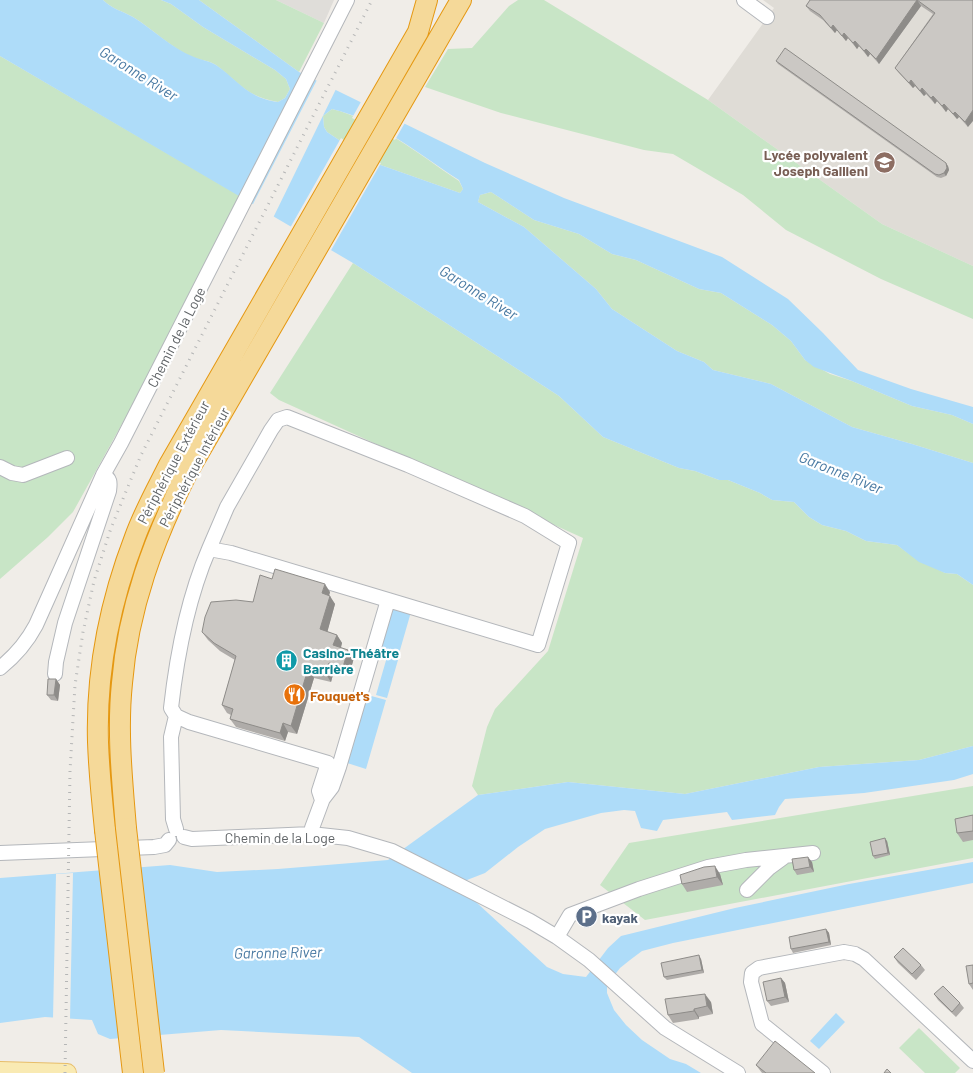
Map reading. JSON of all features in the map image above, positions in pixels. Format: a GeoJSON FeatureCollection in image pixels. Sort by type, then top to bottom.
{"type":"FeatureCollection","features":[{"type":"Feature","properties":{"kind":"highway"},"geometry":{"type":"LineString","coordinates":[[418,32],[427,0]]}},
{"type":"Feature","properties":{"kind":"highway"},"geometry":{"type":"LineString","coordinates":[[418,32],[436,0]]}},
{"type":"Feature","properties":{"kind":"highway","name":"Périphérique Intérieur"},"geometry":{"type":"LineString","coordinates":[[154,1073],[126,828],[120,757],[120,705],[125,651],[142,581],[169,508],[188,473],[461,0]]}},
{"type":"Feature","properties":{"kind":"highway","name":"Périphérique Extérieur"},"geometry":{"type":"LineString","coordinates":[[133,1073],[105,830],[99,761],[99,713],[104,653],[111,616],[135,536],[169,465],[418,32]]}},
{"type":"Feature","properties":{"kind":"main road"},"geometry":{"type":"LineString","coordinates":[[0,1071],[67,1073]]}},
{"type":"Feature","properties":{"kind":"street","name":"Chemin de la Loge"},"geometry":{"type":"LineString","coordinates":[[0,668],[19,651],[36,625],[103,475],[347,0]]}},
{"type":"Feature","properties":{"kind":"street"},"geometry":{"type":"LineString","coordinates":[[744,0],[767,17]]}},
{"type":"Feature","properties":{"kind":"street"},"geometry":{"type":"LineString","coordinates":[[208,549],[240,555],[538,645],[569,543],[525,516],[408,465],[287,417],[278,420],[227,507],[208,549],[194,585],[176,666],[171,708],[176,716],[188,722],[334,765]]}},
{"type":"Feature","properties":{"kind":"street"},"geometry":{"type":"LineString","coordinates":[[0,467],[12,473],[24,475],[66,458]]}},
{"type":"Feature","properties":{"kind":"street"},"geometry":{"type":"LineString","coordinates":[[55,674],[65,623],[109,491],[110,482],[103,475]]}},
{"type":"Feature","properties":{"kind":"street"},"geometry":{"type":"LineString","coordinates":[[311,834],[322,800],[332,787],[334,765],[386,600]]}},
{"type":"Feature","properties":{"kind":"street"},"geometry":{"type":"LineString","coordinates":[[176,716],[171,737],[174,819],[177,835]]}},
{"type":"Feature","properties":{"kind":"street","name":"Chemin de la Loge"},"geometry":{"type":"LineString","coordinates":[[0,853],[154,847],[165,845],[177,835],[192,838],[311,834],[348,838],[392,851],[530,921],[557,937],[665,1028],[738,1073]]}},
{"type":"Feature","properties":{"kind":"street"},"geometry":{"type":"LineString","coordinates":[[557,937],[570,915],[639,888],[708,867],[746,860],[813,853]]}},
{"type":"Feature","properties":{"kind":"street"},"geometry":{"type":"LineString","coordinates":[[747,890],[769,868],[786,856]]}},
{"type":"Feature","properties":{"kind":"street","name":"Chemin de la Loge"},"geometry":{"type":"LineString","coordinates":[[509,911],[588,962]]}},
{"type":"Feature","properties":{"kind":"street"},"geometry":{"type":"LineString","coordinates":[[822,1073],[762,1024],[752,982],[752,973],[759,968],[844,952],[855,954],[864,959],[973,1061]]}},
{"type":"Feature","properties":{"kind":"street","name":"Chemin de la Loge"},"geometry":{"type":"LineString","coordinates":[[621,991],[663,1033],[726,1073]]}},
{"type":"Feature","properties":{"kind":"shaded area"},"geometry":{"type":"Polygon","coordinates":[[[276,0],[334,0],[324,23],[276,0]]]}},
{"type":"Feature","properties":{"kind":"shaded area","name":"Lycée polyvalent Joseph Gallieni"},"geometry":{"type":"Polygon","coordinates":[[[763,0],[973,0],[973,266],[882,224],[708,100],[774,8],[763,0]]]}},
{"type":"Feature","properties":{"kind":"green space"},"geometry":{"type":"Polygon","coordinates":[[[103,0],[161,0],[171,4],[203,27],[275,70],[286,79],[290,89],[285,98],[278,102],[250,93],[216,65],[186,54],[133,17],[114,8],[103,0]]]}},
{"type":"Feature","properties":{"kind":"green space"},"geometry":{"type":"Polygon","coordinates":[[[199,0],[276,0],[324,23],[299,72],[199,0]]]}},
{"type":"Feature","properties":{"kind":"green space"},"geometry":{"type":"Polygon","coordinates":[[[518,0],[544,0],[708,100],[882,224],[973,266],[973,319],[881,279],[786,230],[743,195],[673,154],[644,150],[501,113],[425,87],[448,49],[472,48],[509,6],[518,0]]]}},
{"type":"Feature","properties":{"kind":"green space"},"geometry":{"type":"Polygon","coordinates":[[[0,56],[242,197],[142,388],[73,512],[48,537],[0,579],[0,56]]]}},
{"type":"Feature","properties":{"kind":"green space"},"geometry":{"type":"Polygon","coordinates":[[[332,109],[365,121],[398,139],[459,181],[463,189],[460,193],[372,162],[327,132],[324,127],[323,116],[332,109]]]}},
{"type":"Feature","properties":{"kind":"green space"},"geometry":{"type":"Polygon","coordinates":[[[491,192],[534,220],[579,234],[612,254],[636,260],[699,289],[721,293],[772,325],[791,341],[805,360],[830,374],[912,406],[952,415],[973,424],[973,463],[852,427],[771,384],[713,370],[704,362],[677,351],[612,309],[596,289],[524,227],[478,202],[480,195],[491,192]]]}},
{"type":"Feature","properties":{"kind":"green space"},"geometry":{"type":"Polygon","coordinates":[[[353,263],[559,396],[603,437],[679,468],[695,471],[719,480],[728,480],[772,500],[794,502],[809,517],[822,525],[846,531],[866,541],[897,545],[945,573],[957,574],[973,585],[973,746],[919,760],[819,767],[685,794],[568,782],[478,795],[472,786],[487,727],[495,709],[548,651],[583,538],[279,400],[270,393],[353,263]]]}},
{"type":"Feature","properties":{"kind":"green space"},"geometry":{"type":"Polygon","coordinates":[[[973,786],[973,858],[645,920],[600,885],[629,843],[973,786]]]}},
{"type":"Feature","properties":{"kind":"green space"},"geometry":{"type":"Polygon","coordinates":[[[919,1028],[960,1068],[955,1073],[925,1073],[899,1048],[919,1028]]]}},
{"type":"Feature","properties":{"kind":"water","name":"Garonne River"},"geometry":{"type":"Polygon","coordinates":[[[0,0],[103,0],[114,8],[133,17],[178,49],[216,65],[250,92],[267,100],[278,102],[285,98],[290,89],[286,79],[275,70],[203,27],[171,4],[161,0],[199,0],[299,72],[485,163],[564,198],[722,257],[788,299],[858,370],[911,389],[973,407],[973,424],[952,415],[912,406],[814,367],[805,360],[791,341],[772,325],[721,293],[699,289],[636,260],[612,254],[579,234],[534,220],[491,192],[480,195],[478,202],[524,227],[596,289],[612,309],[677,351],[704,362],[713,370],[771,384],[852,427],[973,463],[973,585],[957,574],[945,573],[919,562],[897,545],[866,541],[846,531],[822,525],[809,517],[794,502],[772,500],[728,480],[719,480],[695,471],[679,468],[603,437],[559,396],[353,263],[0,56],[0,0]],[[332,109],[323,116],[324,127],[327,132],[372,162],[460,193],[463,189],[459,180],[414,149],[382,129],[349,114],[332,109]]]}},
{"type":"Feature","properties":{"kind":"water"},"geometry":{"type":"Polygon","coordinates":[[[389,606],[411,612],[398,657],[376,651],[389,606]]]}},
{"type":"Feature","properties":{"kind":"water"},"geometry":{"type":"Polygon","coordinates":[[[387,657],[398,660],[387,698],[376,695],[387,657]]]}},
{"type":"Feature","properties":{"kind":"water"},"geometry":{"type":"Polygon","coordinates":[[[364,694],[386,700],[366,769],[344,762],[364,694]]]}},
{"type":"Feature","properties":{"kind":"water","name":"Garonne River"},"geometry":{"type":"Polygon","coordinates":[[[973,746],[973,774],[954,780],[864,793],[785,799],[775,815],[732,820],[727,812],[663,820],[657,831],[641,828],[635,811],[624,810],[601,813],[545,829],[485,873],[467,880],[476,902],[547,967],[563,974],[586,977],[608,948],[621,936],[735,908],[849,884],[973,862],[973,883],[673,943],[642,951],[630,960],[620,968],[607,985],[607,993],[614,1010],[642,1040],[670,1059],[686,1064],[701,1073],[412,1073],[359,1037],[221,1030],[110,1039],[98,1034],[92,1020],[45,1017],[0,1023],[0,878],[170,865],[217,872],[388,860],[478,795],[568,782],[685,794],[819,767],[919,760],[973,746]]]}},
{"type":"Feature","properties":{"kind":"water"},"geometry":{"type":"Polygon","coordinates":[[[836,1013],[845,1022],[819,1049],[810,1041],[836,1013]]]}},
{"type":"Feature","properties":{"kind":"pier"},"geometry":{"type":"Polygon","coordinates":[[[318,78],[337,87],[273,218],[252,206],[318,78]]]}},
{"type":"Feature","properties":{"kind":"pier"},"geometry":{"type":"Polygon","coordinates":[[[362,100],[406,121],[395,140],[352,118],[362,100]]]}},
{"type":"Feature","properties":{"kind":"pier"},"geometry":{"type":"Polygon","coordinates":[[[341,138],[373,160],[381,163],[330,252],[290,228],[341,138]]]}},
{"type":"Feature","properties":{"kind":"pier"},"geometry":{"type":"Polygon","coordinates":[[[73,873],[70,1020],[53,1019],[56,874],[73,873]]]}},
{"type":"Feature","properties":{"kind":"building"},"geometry":{"type":"Polygon","coordinates":[[[810,0],[917,0],[876,59],[866,49],[864,51],[855,41],[853,43],[844,33],[842,36],[833,25],[831,28],[820,15],[806,6],[810,0]]]}},
{"type":"Feature","properties":{"kind":"building"},"geometry":{"type":"Polygon","coordinates":[[[917,0],[973,0],[973,110],[965,122],[955,112],[953,114],[944,104],[942,106],[933,96],[931,98],[922,88],[920,91],[911,80],[909,83],[895,68],[935,13],[917,0]]]}},
{"type":"Feature","properties":{"kind":"building"},"geometry":{"type":"Polygon","coordinates":[[[785,48],[946,163],[947,168],[944,173],[935,174],[776,61],[785,48]]]}},
{"type":"Feature","properties":{"kind":"building","name":"Casino-Théâtre Barrière"},"geometry":{"type":"Polygon","coordinates":[[[275,569],[325,584],[322,593],[330,596],[320,629],[337,635],[333,645],[348,650],[343,667],[329,663],[325,673],[308,669],[291,726],[283,723],[280,733],[230,719],[233,709],[222,705],[236,656],[214,643],[202,632],[211,602],[236,600],[253,602],[260,575],[272,579],[275,569]]]}},
{"type":"Feature","properties":{"kind":"building"},"geometry":{"type":"Polygon","coordinates":[[[48,679],[56,679],[54,695],[47,695],[48,679]]]}},
{"type":"Feature","properties":{"kind":"building"},"geometry":{"type":"Polygon","coordinates":[[[973,815],[973,831],[957,833],[955,819],[973,815]]]}},
{"type":"Feature","properties":{"kind":"building"},"geometry":{"type":"Polygon","coordinates":[[[885,838],[888,853],[873,856],[870,842],[885,838]]]}},
{"type":"Feature","properties":{"kind":"building"},"geometry":{"type":"Polygon","coordinates":[[[808,857],[810,867],[794,870],[792,859],[808,857]]]}},
{"type":"Feature","properties":{"kind":"building"},"geometry":{"type":"Polygon","coordinates":[[[715,866],[717,877],[682,884],[680,875],[704,867],[715,866]]]}},
{"type":"Feature","properties":{"kind":"building"},"geometry":{"type":"Polygon","coordinates":[[[826,929],[829,942],[791,949],[789,937],[826,929]]]}},
{"type":"Feature","properties":{"kind":"building"},"geometry":{"type":"Polygon","coordinates":[[[903,948],[921,965],[912,974],[894,957],[903,948]]]}},
{"type":"Feature","properties":{"kind":"building"},"geometry":{"type":"Polygon","coordinates":[[[699,955],[702,970],[664,977],[661,963],[699,955]]]}},
{"type":"Feature","properties":{"kind":"building"},"geometry":{"type":"Polygon","coordinates":[[[973,965],[973,983],[969,984],[966,966],[973,965]]]}},
{"type":"Feature","properties":{"kind":"building"},"geometry":{"type":"Polygon","coordinates":[[[781,978],[785,997],[767,1001],[763,982],[781,978]]]}},
{"type":"Feature","properties":{"kind":"building"},"geometry":{"type":"Polygon","coordinates":[[[943,986],[960,1003],[952,1012],[934,994],[943,986]]]}},
{"type":"Feature","properties":{"kind":"building"},"geometry":{"type":"Polygon","coordinates":[[[705,994],[707,1006],[694,1009],[694,1011],[668,1015],[665,999],[705,994]]]}},
{"type":"Feature","properties":{"kind":"building"},"geometry":{"type":"Polygon","coordinates":[[[775,1041],[815,1073],[766,1073],[756,1065],[775,1041]]]}},
{"type":"Feature","properties":{"kind":"railway"},"geometry":{"type":"LineString","coordinates":[[65,1073],[70,771],[75,685],[83,632],[94,581],[111,528],[141,455],[372,0]]}},
{"type":"Feature","properties":{"kind":"place","name":"Lycée polyvalent Joseph Gallieni"},"geometry":{"type":"Point","coordinates":[884,162]}},
{"type":"Feature","properties":{"kind":"place","name":"Casino-Théâtre Barrière"},"geometry":{"type":"Point","coordinates":[287,660]}},
{"type":"Feature","properties":{"kind":"place","name":"Fouquet's"},"geometry":{"type":"Point","coordinates":[294,695]}},
{"type":"Feature","properties":{"kind":"place","name":"kayak"},"geometry":{"type":"Point","coordinates":[586,917]}}]}
